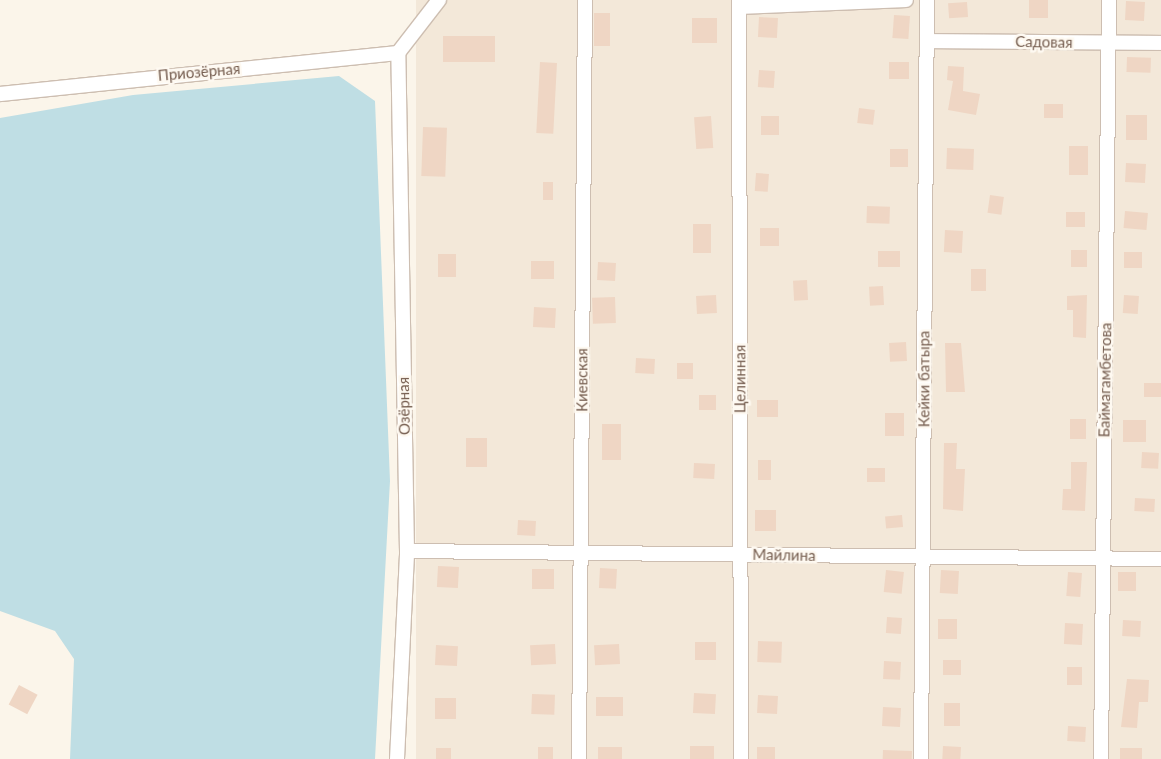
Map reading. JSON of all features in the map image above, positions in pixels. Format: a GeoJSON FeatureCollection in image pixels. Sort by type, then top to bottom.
{"type":"FeatureCollection","features":[{"type":"Feature","properties":{"kind":"street"},"geometry":{"type":"LineString","coordinates":[[398,53],[439,0]]}},
{"type":"Feature","properties":{"kind":"street","name":"Киевская"},"geometry":{"type":"LineString","coordinates":[[579,759],[585,0]]}},
{"type":"Feature","properties":{"kind":"street"},"geometry":{"type":"LineString","coordinates":[[739,3],[906,0]]}},
{"type":"Feature","properties":{"kind":"street","name":"Кейки батыра"},"geometry":{"type":"LineString","coordinates":[[921,759],[927,0]]}},
{"type":"Feature","properties":{"kind":"street","name":"Баймагамбетова"},"geometry":{"type":"LineString","coordinates":[[1101,759],[1109,0]]}},
{"type":"Feature","properties":{"kind":"street","name":"Целинная"},"geometry":{"type":"LineString","coordinates":[[739,3],[741,759]]}},
{"type":"Feature","properties":{"kind":"street","name":"Садовая"},"geometry":{"type":"LineString","coordinates":[[927,41],[1161,43]]}},
{"type":"Feature","properties":{"kind":"street","name":"Приозёрная"},"geometry":{"type":"LineString","coordinates":[[0,94],[398,53]]}},
{"type":"Feature","properties":{"kind":"street","name":"Озёрная"},"geometry":{"type":"LineString","coordinates":[[397,759],[406,551],[398,53]]}},
{"type":"Feature","properties":{"kind":"street","name":"Майлина"},"geometry":{"type":"LineString","coordinates":[[406,551],[1161,559]]}},
{"type":"Feature","properties":{"kind":"shaded area"},"geometry":{"type":"Polygon","coordinates":[[[416,0],[1161,0],[1161,759],[416,759],[416,0]]]}},
{"type":"Feature","properties":{"kind":"water"},"geometry":{"type":"Polygon","coordinates":[[[339,76],[375,101],[390,481],[375,759],[70,759],[74,659],[55,631],[0,611],[0,118],[133,95],[339,76]]]}},
{"type":"Feature","properties":{"kind":"building"},"geometry":{"type":"Polygon","coordinates":[[[1029,0],[1048,0],[1048,18],[1029,18],[1029,0]]]}},
{"type":"Feature","properties":{"kind":"building"},"geometry":{"type":"Polygon","coordinates":[[[1126,1],[1145,2],[1144,21],[1125,20],[1126,1]]]}},
{"type":"Feature","properties":{"kind":"building"},"geometry":{"type":"Polygon","coordinates":[[[967,2],[968,17],[949,18],[948,3],[967,2]]]}},
{"type":"Feature","properties":{"kind":"building"},"geometry":{"type":"Polygon","coordinates":[[[594,13],[610,13],[610,46],[594,46],[594,13]]]}},
{"type":"Feature","properties":{"kind":"building"},"geometry":{"type":"Polygon","coordinates":[[[894,15],[910,16],[908,39],[892,38],[894,15]]]}},
{"type":"Feature","properties":{"kind":"building"},"geometry":{"type":"Polygon","coordinates":[[[759,17],[778,18],[777,38],[758,37],[759,17]]]}},
{"type":"Feature","properties":{"kind":"building"},"geometry":{"type":"Polygon","coordinates":[[[692,18],[717,18],[717,43],[692,43],[692,18]]]}},
{"type":"Feature","properties":{"kind":"building"},"geometry":{"type":"Polygon","coordinates":[[[443,36],[495,36],[495,62],[443,62],[443,36]]]}},
{"type":"Feature","properties":{"kind":"building"},"geometry":{"type":"Polygon","coordinates":[[[1127,57],[1151,58],[1150,73],[1126,72],[1127,57]]]}},
{"type":"Feature","properties":{"kind":"building"},"geometry":{"type":"Polygon","coordinates":[[[540,62],[557,63],[553,134],[536,133],[540,62]]]}},
{"type":"Feature","properties":{"kind":"building"},"geometry":{"type":"Polygon","coordinates":[[[889,62],[909,62],[909,79],[889,79],[889,62]]]}},
{"type":"Feature","properties":{"kind":"building"},"geometry":{"type":"Polygon","coordinates":[[[948,66],[964,67],[963,91],[980,94],[976,115],[948,110],[953,81],[947,80],[948,66]]]}},
{"type":"Feature","properties":{"kind":"building"},"geometry":{"type":"Polygon","coordinates":[[[759,70],[775,71],[774,88],[758,87],[759,70]]]}},
{"type":"Feature","properties":{"kind":"building"},"geometry":{"type":"Polygon","coordinates":[[[1044,104],[1063,104],[1063,118],[1044,118],[1044,104]]]}},
{"type":"Feature","properties":{"kind":"building"},"geometry":{"type":"Polygon","coordinates":[[[859,108],[875,110],[873,125],[857,123],[859,108]]]}},
{"type":"Feature","properties":{"kind":"building"},"geometry":{"type":"Polygon","coordinates":[[[1126,115],[1147,115],[1147,140],[1126,140],[1126,115]]]}},
{"type":"Feature","properties":{"kind":"building"},"geometry":{"type":"Polygon","coordinates":[[[711,116],[713,148],[696,149],[694,117],[711,116]]]}},
{"type":"Feature","properties":{"kind":"building"},"geometry":{"type":"Polygon","coordinates":[[[761,116],[779,116],[779,135],[761,135],[761,116]]]}},
{"type":"Feature","properties":{"kind":"building"},"geometry":{"type":"Polygon","coordinates":[[[423,127],[447,128],[445,177],[421,176],[423,127]]]}},
{"type":"Feature","properties":{"kind":"building"},"geometry":{"type":"Polygon","coordinates":[[[1069,146],[1088,146],[1088,175],[1069,175],[1069,146]]]}},
{"type":"Feature","properties":{"kind":"building"},"geometry":{"type":"Polygon","coordinates":[[[947,148],[974,149],[973,170],[946,169],[947,148]]]}},
{"type":"Feature","properties":{"kind":"building"},"geometry":{"type":"Polygon","coordinates":[[[890,149],[908,149],[908,167],[890,167],[890,149]]]}},
{"type":"Feature","properties":{"kind":"building"},"geometry":{"type":"Polygon","coordinates":[[[1126,163],[1146,164],[1145,183],[1125,182],[1126,163]]]}},
{"type":"Feature","properties":{"kind":"building"},"geometry":{"type":"Polygon","coordinates":[[[756,173],[769,174],[768,192],[755,191],[756,173]]]}},
{"type":"Feature","properties":{"kind":"building"},"geometry":{"type":"Polygon","coordinates":[[[543,182],[553,182],[553,200],[543,200],[543,182]]]}},
{"type":"Feature","properties":{"kind":"building"},"geometry":{"type":"Polygon","coordinates":[[[990,195],[1004,197],[1001,215],[987,213],[990,195]]]}},
{"type":"Feature","properties":{"kind":"building"},"geometry":{"type":"Polygon","coordinates":[[[867,206],[890,207],[889,224],[866,223],[867,206]]]}},
{"type":"Feature","properties":{"kind":"building"},"geometry":{"type":"Polygon","coordinates":[[[1125,211],[1148,213],[1146,230],[1124,228],[1125,211]]]}},
{"type":"Feature","properties":{"kind":"building"},"geometry":{"type":"Polygon","coordinates":[[[1066,212],[1085,212],[1085,227],[1066,227],[1066,212]]]}},
{"type":"Feature","properties":{"kind":"building"},"geometry":{"type":"Polygon","coordinates":[[[693,224],[711,224],[711,253],[693,253],[693,224]]]}},
{"type":"Feature","properties":{"kind":"building"},"geometry":{"type":"Polygon","coordinates":[[[760,228],[779,228],[779,246],[760,246],[760,228]]]}},
{"type":"Feature","properties":{"kind":"building"},"geometry":{"type":"Polygon","coordinates":[[[945,230],[963,231],[962,253],[944,252],[945,230]]]}},
{"type":"Feature","properties":{"kind":"building"},"geometry":{"type":"Polygon","coordinates":[[[1071,250],[1087,250],[1087,267],[1071,267],[1071,250]]]}},
{"type":"Feature","properties":{"kind":"building"},"geometry":{"type":"Polygon","coordinates":[[[878,251],[900,251],[900,267],[878,267],[878,251]]]}},
{"type":"Feature","properties":{"kind":"building"},"geometry":{"type":"Polygon","coordinates":[[[1124,252],[1142,252],[1142,268],[1124,268],[1124,252]]]}},
{"type":"Feature","properties":{"kind":"building"},"geometry":{"type":"Polygon","coordinates":[[[438,254],[456,254],[456,277],[438,277],[438,254]]]}},
{"type":"Feature","properties":{"kind":"building"},"geometry":{"type":"Polygon","coordinates":[[[531,261],[554,261],[554,279],[531,279],[531,261]]]}},
{"type":"Feature","properties":{"kind":"building"},"geometry":{"type":"Polygon","coordinates":[[[598,262],[616,263],[615,281],[597,280],[598,262]]]}},
{"type":"Feature","properties":{"kind":"building"},"geometry":{"type":"Polygon","coordinates":[[[971,269],[986,269],[986,291],[971,291],[971,269]]]}},
{"type":"Feature","properties":{"kind":"building"},"geometry":{"type":"Polygon","coordinates":[[[807,280],[808,300],[794,301],[793,281],[807,280]]]}},
{"type":"Feature","properties":{"kind":"building"},"geometry":{"type":"Polygon","coordinates":[[[883,286],[884,305],[870,306],[869,287],[883,286]]]}},
{"type":"Feature","properties":{"kind":"building"},"geometry":{"type":"Polygon","coordinates":[[[716,295],[717,313],[697,314],[696,296],[716,295]]]}},
{"type":"Feature","properties":{"kind":"building"},"geometry":{"type":"Polygon","coordinates":[[[1087,295],[1086,338],[1073,337],[1073,310],[1067,310],[1067,296],[1087,295]]]}},
{"type":"Feature","properties":{"kind":"building"},"geometry":{"type":"Polygon","coordinates":[[[1124,295],[1139,296],[1138,314],[1123,313],[1124,295]]]}},
{"type":"Feature","properties":{"kind":"building"},"geometry":{"type":"Polygon","coordinates":[[[615,297],[616,323],[593,324],[592,298],[615,297]]]}},
{"type":"Feature","properties":{"kind":"building"},"geometry":{"type":"Polygon","coordinates":[[[534,307],[556,308],[555,328],[533,327],[534,307]]]}},
{"type":"Feature","properties":{"kind":"building"},"geometry":{"type":"Polygon","coordinates":[[[906,342],[907,361],[890,362],[889,343],[906,342]]]}},
{"type":"Feature","properties":{"kind":"building"},"geometry":{"type":"Polygon","coordinates":[[[945,343],[961,343],[965,392],[946,392],[945,343]]]}},
{"type":"Feature","properties":{"kind":"building"},"geometry":{"type":"Polygon","coordinates":[[[636,358],[655,359],[654,374],[635,373],[636,358]]]}},
{"type":"Feature","properties":{"kind":"building"},"geometry":{"type":"Polygon","coordinates":[[[677,363],[693,363],[693,379],[677,379],[677,363]]]}},
{"type":"Feature","properties":{"kind":"building"},"geometry":{"type":"Polygon","coordinates":[[[1144,383],[1161,383],[1161,397],[1144,397],[1144,383]]]}},
{"type":"Feature","properties":{"kind":"building"},"geometry":{"type":"Polygon","coordinates":[[[699,395],[716,395],[716,410],[699,410],[699,395]]]}},
{"type":"Feature","properties":{"kind":"building"},"geometry":{"type":"Polygon","coordinates":[[[757,400],[778,400],[778,417],[757,417],[757,400]]]}},
{"type":"Feature","properties":{"kind":"building"},"geometry":{"type":"Polygon","coordinates":[[[885,413],[904,413],[904,436],[885,436],[885,413]]]}},
{"type":"Feature","properties":{"kind":"building"},"geometry":{"type":"Polygon","coordinates":[[[1070,419],[1086,419],[1086,439],[1070,439],[1070,419]]]}},
{"type":"Feature","properties":{"kind":"building"},"geometry":{"type":"Polygon","coordinates":[[[1123,420],[1146,420],[1146,442],[1123,442],[1123,420]]]}},
{"type":"Feature","properties":{"kind":"building"},"geometry":{"type":"Polygon","coordinates":[[[602,424],[621,424],[621,460],[602,460],[602,424]]]}},
{"type":"Feature","properties":{"kind":"building"},"geometry":{"type":"Polygon","coordinates":[[[466,438],[487,438],[487,467],[466,467],[466,438]]]}},
{"type":"Feature","properties":{"kind":"building"},"geometry":{"type":"Polygon","coordinates":[[[944,443],[957,443],[956,469],[965,469],[963,511],[943,509],[944,443]]]}},
{"type":"Feature","properties":{"kind":"building"},"geometry":{"type":"Polygon","coordinates":[[[1142,452],[1159,453],[1158,469],[1141,468],[1142,452]]]}},
{"type":"Feature","properties":{"kind":"building"},"geometry":{"type":"Polygon","coordinates":[[[758,460],[771,460],[771,480],[758,480],[758,460]]]}},
{"type":"Feature","properties":{"kind":"building"},"geometry":{"type":"Polygon","coordinates":[[[1071,462],[1087,462],[1085,511],[1062,510],[1063,489],[1071,489],[1071,462]]]}},
{"type":"Feature","properties":{"kind":"building"},"geometry":{"type":"Polygon","coordinates":[[[694,463],[715,464],[714,479],[693,478],[694,463]]]}},
{"type":"Feature","properties":{"kind":"building"},"geometry":{"type":"Polygon","coordinates":[[[867,468],[885,468],[885,482],[867,482],[867,468]]]}},
{"type":"Feature","properties":{"kind":"building"},"geometry":{"type":"Polygon","coordinates":[[[1135,498],[1155,499],[1154,512],[1134,511],[1135,498]]]}},
{"type":"Feature","properties":{"kind":"building"},"geometry":{"type":"Polygon","coordinates":[[[755,510],[776,510],[776,531],[755,531],[755,510]]]}},
{"type":"Feature","properties":{"kind":"building"},"geometry":{"type":"Polygon","coordinates":[[[902,515],[903,527],[886,528],[885,516],[902,515]]]}},
{"type":"Feature","properties":{"kind":"building"},"geometry":{"type":"Polygon","coordinates":[[[518,520],[536,521],[535,536],[517,535],[518,520]]]}},
{"type":"Feature","properties":{"kind":"building"},"geometry":{"type":"Polygon","coordinates":[[[438,566],[459,567],[458,588],[437,587],[438,566]]]}},
{"type":"Feature","properties":{"kind":"building"},"geometry":{"type":"Polygon","coordinates":[[[600,568],[617,569],[616,589],[599,588],[600,568]]]}},
{"type":"Feature","properties":{"kind":"building"},"geometry":{"type":"Polygon","coordinates":[[[532,569],[554,569],[554,589],[532,589],[532,569]]]}},
{"type":"Feature","properties":{"kind":"building"},"geometry":{"type":"Polygon","coordinates":[[[886,570],[904,572],[902,594],[884,592],[886,570]]]}},
{"type":"Feature","properties":{"kind":"building"},"geometry":{"type":"Polygon","coordinates":[[[941,570],[959,571],[958,594],[940,593],[941,570]]]}},
{"type":"Feature","properties":{"kind":"building"},"geometry":{"type":"Polygon","coordinates":[[[1068,572],[1082,573],[1080,597],[1066,596],[1068,572]]]}},
{"type":"Feature","properties":{"kind":"building"},"geometry":{"type":"Polygon","coordinates":[[[1118,572],[1136,572],[1136,591],[1118,591],[1118,572]]]}},
{"type":"Feature","properties":{"kind":"building"},"geometry":{"type":"Polygon","coordinates":[[[887,617],[902,618],[901,634],[886,633],[887,617]]]}},
{"type":"Feature","properties":{"kind":"building"},"geometry":{"type":"Polygon","coordinates":[[[938,619],[957,619],[957,639],[938,639],[938,619]]]}},
{"type":"Feature","properties":{"kind":"building"},"geometry":{"type":"Polygon","coordinates":[[[1123,620],[1141,621],[1140,637],[1122,636],[1123,620]]]}},
{"type":"Feature","properties":{"kind":"building"},"geometry":{"type":"Polygon","coordinates":[[[1065,623],[1083,624],[1082,645],[1064,644],[1065,623]]]}},
{"type":"Feature","properties":{"kind":"building"},"geometry":{"type":"Polygon","coordinates":[[[758,641],[782,642],[781,663],[757,662],[758,641]]]}},
{"type":"Feature","properties":{"kind":"building"},"geometry":{"type":"Polygon","coordinates":[[[695,642],[716,642],[716,660],[695,660],[695,642]]]}},
{"type":"Feature","properties":{"kind":"building"},"geometry":{"type":"Polygon","coordinates":[[[555,644],[556,664],[531,665],[530,645],[555,644]]]}},
{"type":"Feature","properties":{"kind":"building"},"geometry":{"type":"Polygon","coordinates":[[[619,644],[620,664],[595,665],[594,645],[619,644]]]}},
{"type":"Feature","properties":{"kind":"building"},"geometry":{"type":"Polygon","coordinates":[[[436,645],[458,646],[457,666],[435,665],[436,645]]]}},
{"type":"Feature","properties":{"kind":"building"},"geometry":{"type":"Polygon","coordinates":[[[943,660],[961,660],[961,675],[943,675],[943,660]]]}},
{"type":"Feature","properties":{"kind":"building"},"geometry":{"type":"Polygon","coordinates":[[[884,661],[901,662],[900,680],[883,679],[884,661]]]}},
{"type":"Feature","properties":{"kind":"building"},"geometry":{"type":"Polygon","coordinates":[[[1067,667],[1082,667],[1082,685],[1067,685],[1067,667]]]}},
{"type":"Feature","properties":{"kind":"building"},"geometry":{"type":"Polygon","coordinates":[[[1127,679],[1149,680],[1148,702],[1139,702],[1137,728],[1121,727],[1127,679]]]}},
{"type":"Feature","properties":{"kind":"building"},"geometry":{"type":"Polygon","coordinates":[[[19,685],[38,695],[27,714],[9,704],[19,685]]]}},
{"type":"Feature","properties":{"kind":"building"},"geometry":{"type":"Polygon","coordinates":[[[694,693],[716,694],[715,714],[693,713],[694,693]]]}},
{"type":"Feature","properties":{"kind":"building"},"geometry":{"type":"Polygon","coordinates":[[[532,694],[555,695],[554,715],[531,714],[532,694]]]}},
{"type":"Feature","properties":{"kind":"building"},"geometry":{"type":"Polygon","coordinates":[[[758,695],[778,696],[777,714],[757,713],[758,695]]]}},
{"type":"Feature","properties":{"kind":"building"},"geometry":{"type":"Polygon","coordinates":[[[596,697],[623,697],[623,716],[596,716],[596,697]]]}},
{"type":"Feature","properties":{"kind":"building"},"geometry":{"type":"Polygon","coordinates":[[[435,698],[456,698],[456,719],[435,719],[435,698]]]}},
{"type":"Feature","properties":{"kind":"building"},"geometry":{"type":"Polygon","coordinates":[[[944,703],[960,703],[960,726],[944,726],[944,703]]]}},
{"type":"Feature","properties":{"kind":"building"},"geometry":{"type":"Polygon","coordinates":[[[883,707],[901,708],[900,727],[882,726],[883,707]]]}},
{"type":"Feature","properties":{"kind":"building"},"geometry":{"type":"Polygon","coordinates":[[[1068,726],[1086,727],[1085,742],[1067,741],[1068,726]]]}},
{"type":"Feature","properties":{"kind":"building"},"geometry":{"type":"Polygon","coordinates":[[[690,746],[714,746],[714,759],[690,759],[690,746]]]}},
{"type":"Feature","properties":{"kind":"building"},"geometry":{"type":"Polygon","coordinates":[[[943,746],[961,747],[960,759],[942,759],[943,746]]]}},
{"type":"Feature","properties":{"kind":"building"},"geometry":{"type":"Polygon","coordinates":[[[538,747],[553,747],[553,759],[538,759],[538,747]]]}},
{"type":"Feature","properties":{"kind":"building"},"geometry":{"type":"Polygon","coordinates":[[[598,747],[622,747],[622,759],[598,759],[598,747]]]}},
{"type":"Feature","properties":{"kind":"building"},"geometry":{"type":"Polygon","coordinates":[[[757,747],[775,747],[775,759],[757,759],[757,747]]]}},
{"type":"Feature","properties":{"kind":"building"},"geometry":{"type":"Polygon","coordinates":[[[436,748],[451,748],[451,759],[436,759],[436,748]]]}},
{"type":"Feature","properties":{"kind":"building"},"geometry":{"type":"Polygon","coordinates":[[[1120,748],[1142,748],[1142,759],[1120,759],[1120,748]]]}},
{"type":"Feature","properties":{"kind":"building"},"geometry":{"type":"Polygon","coordinates":[[[883,750],[912,751],[912,759],[883,759],[883,750]]]}}]}
